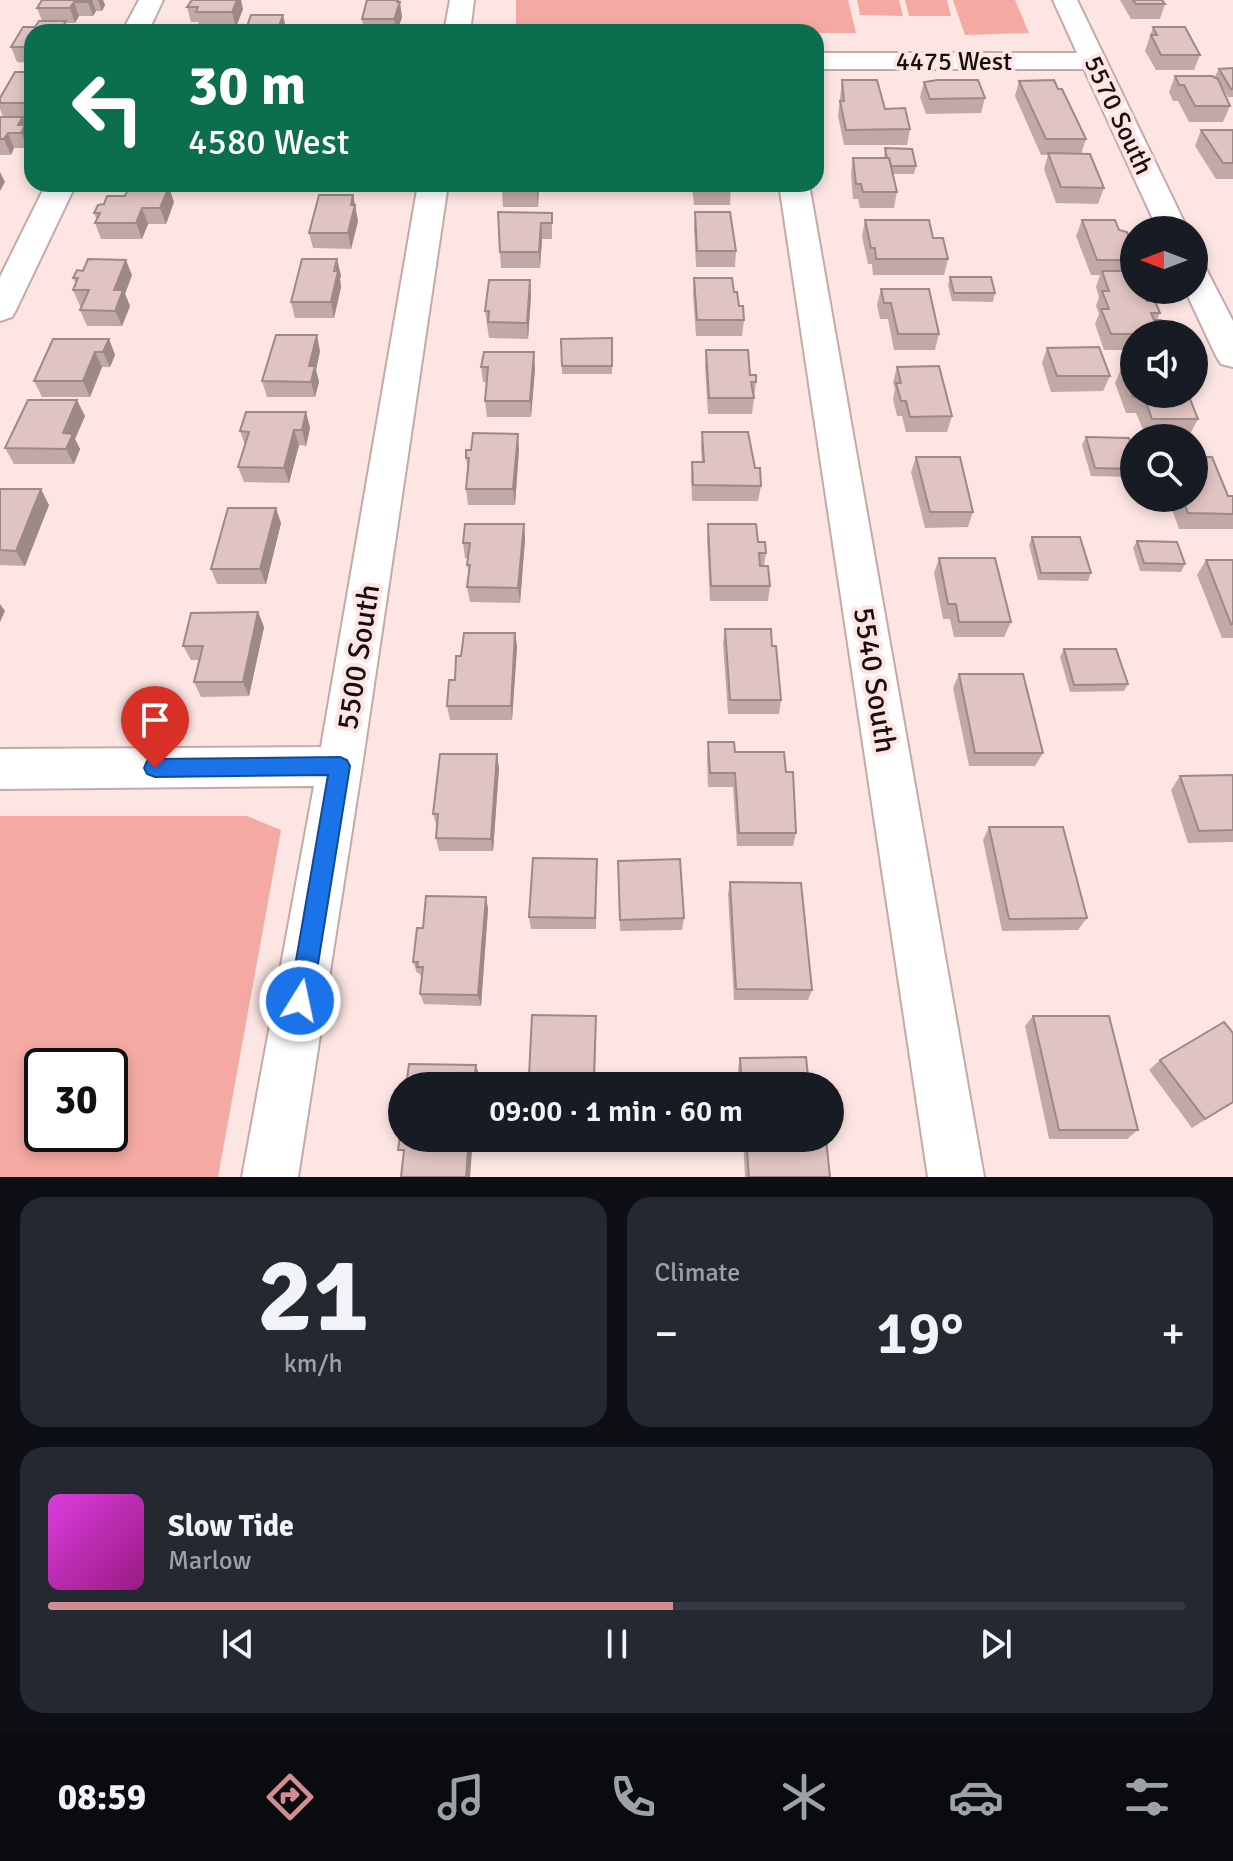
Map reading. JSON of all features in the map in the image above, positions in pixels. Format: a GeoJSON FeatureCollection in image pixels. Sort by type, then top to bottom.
{"type":"FeatureCollection","features":[{"type":"Feature","properties":{"kind":"street"},"geometry":{"type":"LineString","coordinates":[[139,24],[151,0]]}},
{"type":"Feature","properties":{"kind":"street"},"geometry":{"type":"LineString","coordinates":[[458,24],[462,0]]}},
{"type":"Feature","properties":{"kind":"street","name":"5570 South"},"geometry":{"type":"LineString","coordinates":[[1065,0],[1166,216]]}},
{"type":"Feature","properties":{"kind":"street","name":"4475 West"},"geometry":{"type":"LineString","coordinates":[[824,61],[1093,61]]}},
{"type":"Feature","properties":{"kind":"street"},"geometry":{"type":"LineString","coordinates":[[0,310],[57,192]]}},
{"type":"Feature","properties":{"kind":"street","name":"5500 South"},"geometry":{"type":"LineString","coordinates":[[270,1177],[340,766],[432,192]]}},
{"type":"Feature","properties":{"kind":"street","name":"5540 South"},"geometry":{"type":"LineString","coordinates":[[795,192],[956,1177]]}},
{"type":"Feature","properties":{"kind":"street"},"geometry":{"type":"LineString","coordinates":[[1208,303],[1233,356]]}},
{"type":"Feature","properties":{"kind":"street"},"geometry":{"type":"LineString","coordinates":[[0,769],[340,766]]}},
{"type":"Feature","properties":{"kind":"shaded area"},"geometry":{"type":"Polygon","coordinates":[[[516,0],[848,0],[856,33],[824,33],[824,24],[516,24],[516,0]]]}},
{"type":"Feature","properties":{"kind":"shaded area"},"geometry":{"type":"Polygon","coordinates":[[[857,0],[899,0],[903,16],[860,15],[857,0]]]}},
{"type":"Feature","properties":{"kind":"shaded area"},"geometry":{"type":"Polygon","coordinates":[[[905,0],[947,0],[951,16],[909,16],[905,0]]]}},
{"type":"Feature","properties":{"kind":"shaded area"},"geometry":{"type":"Polygon","coordinates":[[[953,0],[1015,0],[1029,33],[965,35],[953,0]]]}},
{"type":"Feature","properties":{"kind":"shaded area"},"geometry":{"type":"Polygon","coordinates":[[[0,816],[247,816],[281,830],[218,1177],[0,1177],[0,816]]]}},
{"type":"Feature","properties":{"kind":"building"},"geometry":{"type":"Polygon","coordinates":[[[42,0],[89,0],[74,2],[70,8],[37,8],[42,0]]]}},
{"type":"Feature","properties":{"kind":"building"},"geometry":{"type":"Polygon","coordinates":[[[192,0],[237,0],[232,12],[196,12],[198,7],[187,7],[192,0]]]}},
{"type":"Feature","properties":{"kind":"building"},"geometry":{"type":"Polygon","coordinates":[[[367,0],[400,2],[394,19],[362,19],[367,0]]]}},
{"type":"Feature","properties":{"kind":"building"},"geometry":{"type":"Polygon","coordinates":[[[1133,0],[1162,0],[1165,4],[1136,4],[1133,0]]]}},
{"type":"Feature","properties":{"kind":"building"},"geometry":{"type":"Polygon","coordinates":[[[251,15],[283,15],[280,24],[248,24],[251,15]]]}},
{"type":"Feature","properties":{"kind":"building"},"geometry":{"type":"Polygon","coordinates":[[[39,21],[66,21],[64,24],[37,24],[39,21]]]}},
{"type":"Feature","properties":{"kind":"building"},"geometry":{"type":"Polygon","coordinates":[[[23,27],[24,47],[11,47],[23,27]]]}},
{"type":"Feature","properties":{"kind":"building"},"geometry":{"type":"Polygon","coordinates":[[[1153,27],[1185,27],[1200,55],[1161,55],[1151,35],[1157,35],[1153,27]]]}},
{"type":"Feature","properties":{"kind":"building"},"geometry":{"type":"Polygon","coordinates":[[[1233,68],[1233,89],[1231,89],[1219,69],[1233,68]]]}},
{"type":"Feature","properties":{"kind":"building"},"geometry":{"type":"Polygon","coordinates":[[[15,72],[24,72],[24,103],[0,103],[15,72]]]}},
{"type":"Feature","properties":{"kind":"building"},"geometry":{"type":"Polygon","coordinates":[[[1175,76],[1212,76],[1218,79],[1230,106],[1195,106],[1184,85],[1179,85],[1175,76]]]}},
{"type":"Feature","properties":{"kind":"building"},"geometry":{"type":"Polygon","coordinates":[[[842,80],[877,80],[885,109],[905,108],[910,129],[846,130],[840,101],[844,101],[842,80]]]}},
{"type":"Feature","properties":{"kind":"building"},"geometry":{"type":"Polygon","coordinates":[[[978,80],[985,98],[930,99],[924,82],[978,80]]]}},
{"type":"Feature","properties":{"kind":"building"},"geometry":{"type":"Polygon","coordinates":[[[1054,80],[1058,89],[1062,89],[1086,139],[1046,139],[1019,81],[1054,80]]]}},
{"type":"Feature","properties":{"kind":"building"},"geometry":{"type":"Polygon","coordinates":[[[0,117],[23,117],[18,125],[24,125],[21,133],[8,133],[0,139],[0,117]]]}},
{"type":"Feature","properties":{"kind":"building"},"geometry":{"type":"Polygon","coordinates":[[[1201,130],[1233,130],[1233,163],[1223,163],[1201,130]]]}},
{"type":"Feature","properties":{"kind":"building"},"geometry":{"type":"Polygon","coordinates":[[[885,148],[912,149],[916,166],[891,166],[885,148]]]}},
{"type":"Feature","properties":{"kind":"building"},"geometry":{"type":"Polygon","coordinates":[[[1048,153],[1090,154],[1104,188],[1061,187],[1048,153]]]}},
{"type":"Feature","properties":{"kind":"building"},"geometry":{"type":"Polygon","coordinates":[[[853,158],[889,158],[897,192],[863,192],[861,184],[856,184],[853,158]]]}},
{"type":"Feature","properties":{"kind":"building"},"geometry":{"type":"Polygon","coordinates":[[[127,192],[167,192],[160,208],[142,208],[136,223],[95,223],[100,213],[94,213],[98,205],[104,204],[107,196],[125,196],[127,192]]]}},
{"type":"Feature","properties":{"kind":"building"},"geometry":{"type":"Polygon","coordinates":[[[319,195],[353,195],[351,205],[355,205],[348,233],[309,233],[319,195]]]}},
{"type":"Feature","properties":{"kind":"building"},"geometry":{"type":"Polygon","coordinates":[[[498,212],[552,213],[552,223],[541,223],[539,252],[500,252],[498,212]]]}},
{"type":"Feature","properties":{"kind":"building"},"geometry":{"type":"Polygon","coordinates":[[[695,212],[730,212],[736,251],[697,251],[695,212]]]}},
{"type":"Feature","properties":{"kind":"building"},"geometry":{"type":"Polygon","coordinates":[[[865,220],[929,220],[933,238],[943,238],[948,259],[876,259],[865,220]]]}},
{"type":"Feature","properties":{"kind":"building"},"geometry":{"type":"Polygon","coordinates":[[[1082,220],[1115,220],[1120,230],[1120,260],[1097,260],[1082,220]]]}},
{"type":"Feature","properties":{"kind":"building"},"geometry":{"type":"Polygon","coordinates":[[[88,259],[126,260],[114,290],[123,290],[115,311],[80,310],[89,290],[73,290],[78,278],[73,278],[77,270],[83,271],[88,259]]]}},
{"type":"Feature","properties":{"kind":"building"},"geometry":{"type":"Polygon","coordinates":[[[302,259],[337,259],[334,271],[338,271],[331,302],[291,302],[302,259]]]}},
{"type":"Feature","properties":{"kind":"building"},"geometry":{"type":"Polygon","coordinates":[[[1102,271],[1120,271],[1120,304],[1156,304],[1160,313],[1151,313],[1154,320],[1120,320],[1120,334],[1111,334],[1101,309],[1109,309],[1102,291],[1109,291],[1102,271]]]}},
{"type":"Feature","properties":{"kind":"building"},"geometry":{"type":"Polygon","coordinates":[[[950,277],[991,277],[995,293],[954,293],[950,277]]]}},
{"type":"Feature","properties":{"kind":"building"},"geometry":{"type":"Polygon","coordinates":[[[694,278],[732,278],[739,306],[743,306],[744,320],[697,320],[694,278]]]}},
{"type":"Feature","properties":{"kind":"building"},"geometry":{"type":"Polygon","coordinates":[[[489,280],[530,280],[527,323],[488,322],[489,311],[485,311],[489,280]]]}},
{"type":"Feature","properties":{"kind":"building"},"geometry":{"type":"Polygon","coordinates":[[[881,289],[929,289],[939,334],[898,334],[891,303],[884,303],[881,289]]]}},
{"type":"Feature","properties":{"kind":"building"},"geometry":{"type":"Polygon","coordinates":[[[276,335],[317,335],[309,366],[315,366],[311,382],[262,381],[276,335]]]}},
{"type":"Feature","properties":{"kind":"building"},"geometry":{"type":"Polygon","coordinates":[[[612,338],[612,366],[562,366],[561,339],[612,338]]]}},
{"type":"Feature","properties":{"kind":"building"},"geometry":{"type":"Polygon","coordinates":[[[53,339],[109,339],[103,352],[95,352],[83,381],[34,381],[53,339]]]}},
{"type":"Feature","properties":{"kind":"building"},"geometry":{"type":"Polygon","coordinates":[[[1099,347],[1110,376],[1057,376],[1047,348],[1099,347]]]}},
{"type":"Feature","properties":{"kind":"building"},"geometry":{"type":"Polygon","coordinates":[[[706,350],[748,350],[750,375],[756,375],[756,382],[751,382],[754,398],[709,398],[706,350]]]}},
{"type":"Feature","properties":{"kind":"building"},"geometry":{"type":"Polygon","coordinates":[[[484,352],[534,352],[530,401],[485,401],[488,367],[481,367],[484,352]]]}},
{"type":"Feature","properties":{"kind":"building"},"geometry":{"type":"Polygon","coordinates":[[[939,366],[952,416],[910,417],[896,383],[901,383],[897,367],[939,366]]]}},
{"type":"Feature","properties":{"kind":"building"},"geometry":{"type":"Polygon","coordinates":[[[28,400],[77,400],[63,433],[73,434],[66,449],[5,448],[28,400]]]}},
{"type":"Feature","properties":{"kind":"building"},"geometry":{"type":"Polygon","coordinates":[[[1148,408],[1194,408],[1198,419],[1152,419],[1148,408]]]}},
{"type":"Feature","properties":{"kind":"building"},"geometry":{"type":"Polygon","coordinates":[[[246,412],[306,412],[302,430],[294,430],[284,468],[238,467],[249,432],[240,431],[246,412]]]}},
{"type":"Feature","properties":{"kind":"building"},"geometry":{"type":"Polygon","coordinates":[[[702,432],[748,432],[755,468],[760,468],[761,486],[693,485],[692,462],[704,462],[702,432]]]}},
{"type":"Feature","properties":{"kind":"building"},"geometry":{"type":"Polygon","coordinates":[[[473,433],[518,434],[513,489],[466,489],[469,458],[466,458],[466,450],[471,450],[473,433]]]}},
{"type":"Feature","properties":{"kind":"building"},"geometry":{"type":"Polygon","coordinates":[[[1086,437],[1120,438],[1120,469],[1095,468],[1086,437]]]}},
{"type":"Feature","properties":{"kind":"building"},"geometry":{"type":"Polygon","coordinates":[[[916,457],[960,457],[973,512],[930,512],[916,457]]]}},
{"type":"Feature","properties":{"kind":"building"},"geometry":{"type":"Polygon","coordinates":[[[1208,457],[1212,457],[1228,496],[1233,496],[1233,514],[1188,513],[1208,512],[1208,457]]]}},
{"type":"Feature","properties":{"kind":"building"},"geometry":{"type":"Polygon","coordinates":[[[0,489],[41,489],[16,551],[0,550],[0,489]]]}},
{"type":"Feature","properties":{"kind":"building"},"geometry":{"type":"Polygon","coordinates":[[[228,508],[276,508],[260,569],[211,569],[228,508]]]}},
{"type":"Feature","properties":{"kind":"building"},"geometry":{"type":"Polygon","coordinates":[[[465,524],[524,524],[518,588],[467,587],[470,543],[463,543],[465,524]]]}},
{"type":"Feature","properties":{"kind":"building"},"geometry":{"type":"Polygon","coordinates":[[[708,524],[756,524],[758,542],[765,542],[766,553],[759,553],[760,566],[768,566],[770,586],[711,586],[708,524]]]}},
{"type":"Feature","properties":{"kind":"building"},"geometry":{"type":"Polygon","coordinates":[[[1032,537],[1080,537],[1091,573],[1041,573],[1032,537]]]}},
{"type":"Feature","properties":{"kind":"building"},"geometry":{"type":"Polygon","coordinates":[[[1137,541],[1177,542],[1185,564],[1144,563],[1137,541]]]}},
{"type":"Feature","properties":{"kind":"building"},"geometry":{"type":"Polygon","coordinates":[[[939,558],[995,558],[1011,622],[959,622],[956,604],[948,604],[939,558]]]}},
{"type":"Feature","properties":{"kind":"building"},"geometry":{"type":"Polygon","coordinates":[[[1206,560],[1233,560],[1233,624],[1231,624],[1206,560]]]}},
{"type":"Feature","properties":{"kind":"building"},"geometry":{"type":"Polygon","coordinates":[[[258,612],[243,682],[194,682],[203,646],[183,646],[191,613],[258,612]]]}},
{"type":"Feature","properties":{"kind":"building"},"geometry":{"type":"Polygon","coordinates":[[[725,629],[771,629],[772,646],[776,646],[781,700],[730,700],[725,629]]]}},
{"type":"Feature","properties":{"kind":"building"},"geometry":{"type":"Polygon","coordinates":[[[464,633],[515,633],[511,706],[447,706],[449,680],[455,680],[456,656],[461,656],[464,633]]]}},
{"type":"Feature","properties":{"kind":"building"},"geometry":{"type":"Polygon","coordinates":[[[1064,649],[1116,649],[1128,684],[1074,685],[1064,649]]]}},
{"type":"Feature","properties":{"kind":"building"},"geometry":{"type":"Polygon","coordinates":[[[959,674],[1023,674],[1043,753],[975,753],[959,674]]]}},
{"type":"Feature","properties":{"kind":"building"},"geometry":{"type":"Polygon","coordinates":[[[708,742],[734,742],[735,752],[784,752],[786,772],[793,772],[796,833],[739,833],[735,773],[710,773],[708,742]]]}},
{"type":"Feature","properties":{"kind":"building"},"geometry":{"type":"Polygon","coordinates":[[[440,754],[497,754],[491,839],[436,838],[438,814],[433,814],[440,754]]]}},
{"type":"Feature","properties":{"kind":"building"},"geometry":{"type":"Polygon","coordinates":[[[1233,775],[1233,830],[1199,831],[1180,776],[1233,775]]]}},
{"type":"Feature","properties":{"kind":"building"},"geometry":{"type":"Polygon","coordinates":[[[989,827],[1063,827],[1087,918],[1009,919],[989,827]]]}},
{"type":"Feature","properties":{"kind":"building"},"geometry":{"type":"Polygon","coordinates":[[[533,858],[597,859],[595,918],[529,917],[533,858]]]}},
{"type":"Feature","properties":{"kind":"building"},"geometry":{"type":"Polygon","coordinates":[[[680,859],[684,918],[620,920],[618,861],[680,859]]]}},
{"type":"Feature","properties":{"kind":"building"},"geometry":{"type":"Polygon","coordinates":[[[730,882],[801,883],[812,990],[736,989],[730,882]]]}},
{"type":"Feature","properties":{"kind":"building"},"geometry":{"type":"Polygon","coordinates":[[[426,896],[486,897],[478,995],[420,994],[423,967],[417,967],[418,962],[413,962],[417,928],[423,928],[426,896]]]}},
{"type":"Feature","properties":{"kind":"building"},"geometry":{"type":"Polygon","coordinates":[[[532,1015],[596,1016],[594,1072],[529,1072],[532,1015]]]}},
{"type":"Feature","properties":{"kind":"building"},"geometry":{"type":"Polygon","coordinates":[[[1033,1016],[1109,1016],[1138,1130],[1059,1130],[1033,1016]]]}},
{"type":"Feature","properties":{"kind":"building"},"geometry":{"type":"Polygon","coordinates":[[[1224,1022],[1233,1033],[1233,1102],[1205,1119],[1160,1060],[1224,1022]]]}},
{"type":"Feature","properties":{"kind":"building"},"geometry":{"type":"Polygon","coordinates":[[[806,1057],[808,1072],[741,1072],[740,1058],[806,1057]]]}},
{"type":"Feature","properties":{"kind":"building"},"geometry":{"type":"Polygon","coordinates":[[[409,1064],[476,1065],[475,1072],[408,1072],[409,1064]]]}},
{"type":"Feature","properties":{"kind":"building"},"geometry":{"type":"Polygon","coordinates":[[[404,1152],[468,1152],[466,1177],[401,1177],[404,1152]]]}},
{"type":"Feature","properties":{"kind":"building"},"geometry":{"type":"Polygon","coordinates":[[[747,1152],[827,1152],[830,1177],[749,1177],[747,1152]]]}},
{"type":"Feature","properties":{"kind":"route"},"geometry":{"type":"LineString","coordinates":[[155,768],[340,766],[300,1001]]}}]}
